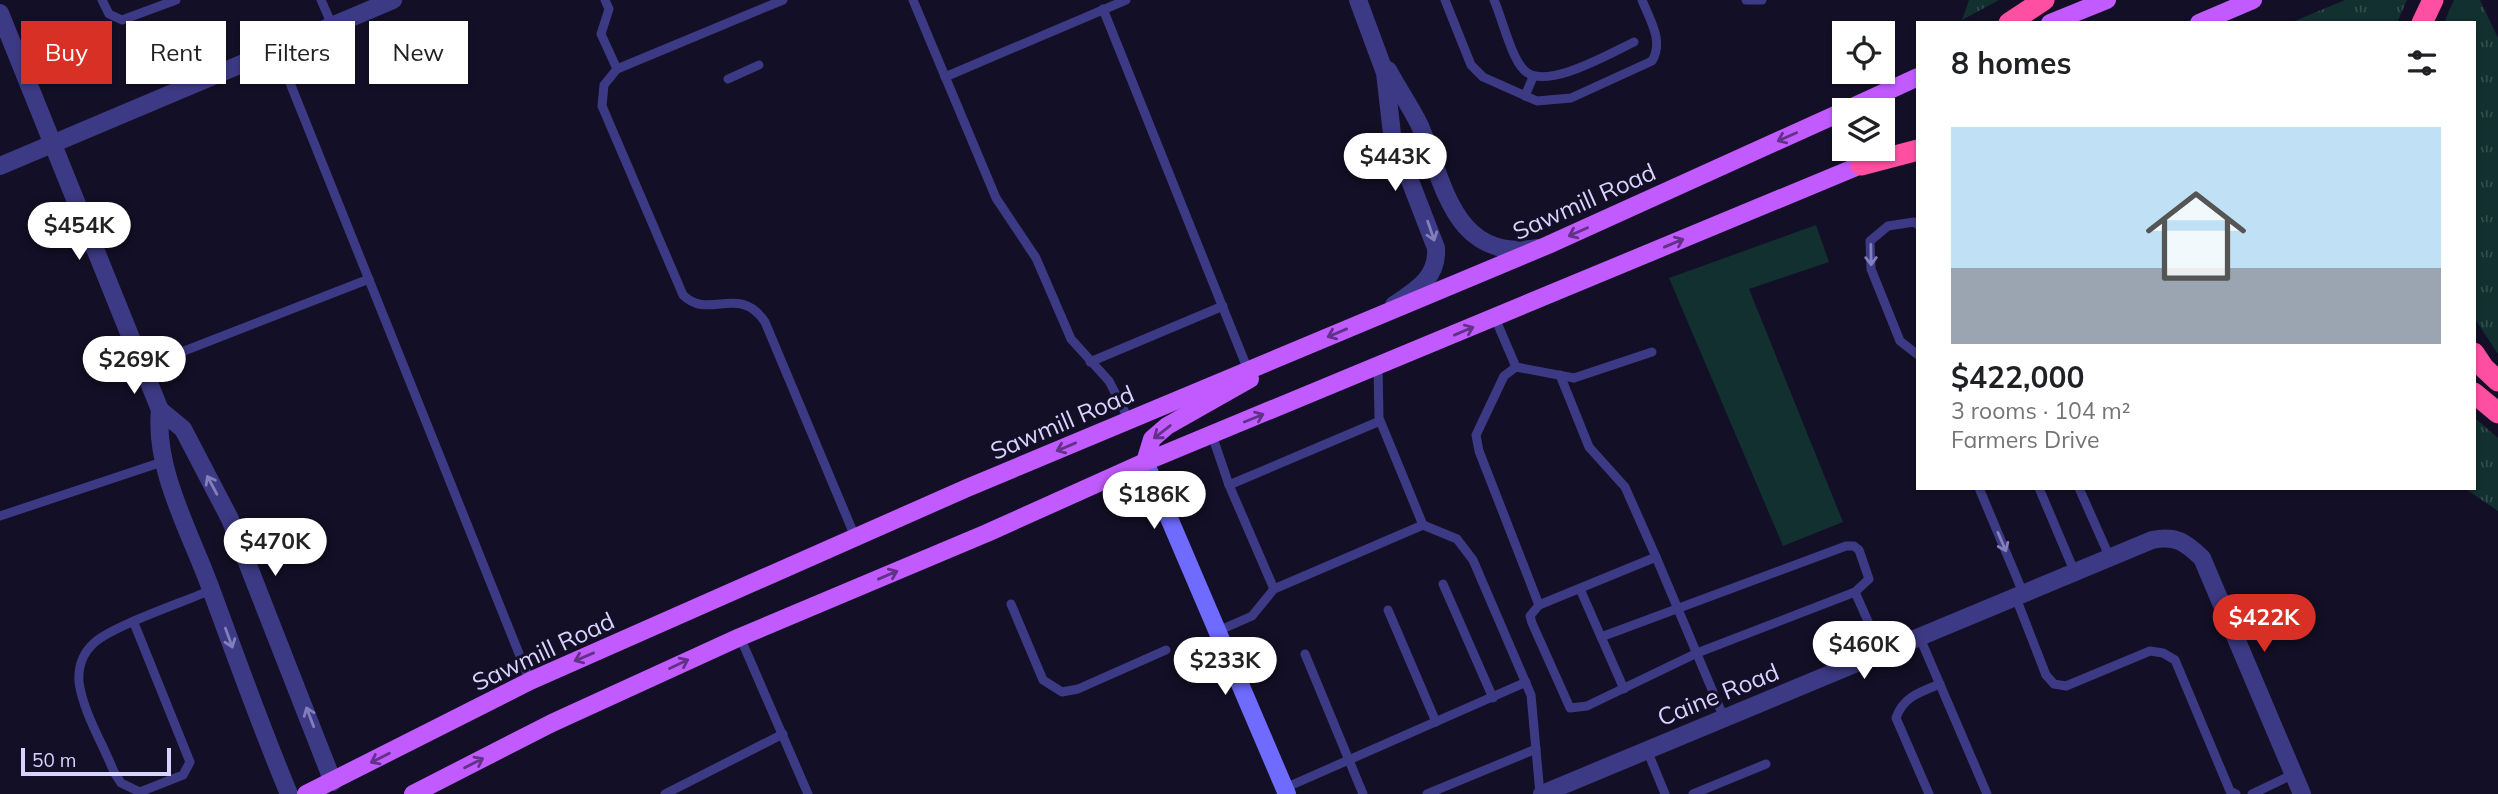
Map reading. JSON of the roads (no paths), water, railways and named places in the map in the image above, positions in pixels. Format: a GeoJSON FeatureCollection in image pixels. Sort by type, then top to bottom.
{"type":"FeatureCollection","features":[{"type":"Feature","properties":{"kind":"highway"},"geometry":{"type":"LineString","coordinates":[[2013,21],[2044,0]]}},
{"type":"Feature","properties":{"kind":"highway"},"geometry":{"type":"LineString","coordinates":[[2423,21],[2433,0]]}},
{"type":"Feature","properties":{"kind":"highway"},"geometry":{"type":"LineString","coordinates":[[1861,165],[1916,151]]}},
{"type":"Feature","properties":{"kind":"highway"},"geometry":{"type":"LineString","coordinates":[[2476,356],[2498,381]]}},
{"type":"Feature","properties":{"kind":"highway"},"geometry":{"type":"LineString","coordinates":[[2476,395],[2498,413]]}},
{"type":"Feature","properties":{"kind":"main road"},"geometry":{"type":"LineString","coordinates":[[2055,21],[2107,0]]}},
{"type":"Feature","properties":{"kind":"main road"},"geometry":{"type":"LineString","coordinates":[[2204,21],[2253,0]]}},
{"type":"Feature","properties":{"kind":"main road","name":"Sawmill Road"},"geometry":{"type":"LineString","coordinates":[[1873,98],[1916,78]]}},
{"type":"Feature","properties":{"kind":"main road","name":"Sawmill Road"},"geometry":{"type":"LineString","coordinates":[[306,794],[336,788],[530,681],[1129,420],[1548,246],[1832,117]]}},
{"type":"Feature","properties":{"kind":"main road"},"geometry":{"type":"LineString","coordinates":[[413,794],[551,723],[740,637],[987,533],[1145,462],[1916,142]]}},
{"type":"Feature","properties":{"kind":"main road"},"geometry":{"type":"LineString","coordinates":[[1286,791],[1145,462],[1152,439],[1167,426],[1304,346]]}},
{"type":"Feature","properties":{"kind":"street"},"geometry":{"type":"LineString","coordinates":[[342,21],[393,0]]}},
{"type":"Feature","properties":{"kind":"street"},"geometry":{"type":"LineString","coordinates":[[1358,0],[1385,73],[1390,127],[1432,233],[1437,253],[1427,281],[1370,319]]}},
{"type":"Feature","properties":{"kind":"street"},"geometry":{"type":"LineString","coordinates":[[0,13],[160,410],[158,434],[165,461],[289,794]]}},
{"type":"Feature","properties":{"kind":"street"},"geometry":{"type":"LineString","coordinates":[[1378,50],[1415,116],[1449,199],[1464,226],[1480,241],[1500,248],[1525,250],[1548,246]]}},
{"type":"Feature","properties":{"kind":"street"},"geometry":{"type":"LineString","coordinates":[[0,166],[240,63]]}},
{"type":"Feature","properties":{"kind":"street"},"geometry":{"type":"LineString","coordinates":[[160,410],[183,429],[230,519],[336,788]]}},
{"type":"Feature","properties":{"kind":"street","name":"Caine Road"},"geometry":{"type":"LineString","coordinates":[[1541,794],[2152,540],[2168,537],[2185,541],[2202,558],[2294,774]]}},
{"type":"Feature","properties":{"kind":"street"},"geometry":{"type":"LineString","coordinates":[[2294,774],[2302,794]]}},
{"type":"Feature","properties":{"kind":"lane"},"geometry":{"type":"LineString","coordinates":[[102,0],[110,14],[122,20],[176,0]]}},
{"type":"Feature","properties":{"kind":"lane"},"geometry":{"type":"LineString","coordinates":[[321,0],[330,21]]}},
{"type":"Feature","properties":{"kind":"lane"},"geometry":{"type":"LineString","coordinates":[[605,0],[609,9],[601,34],[617,69]]}},
{"type":"Feature","properties":{"kind":"lane"},"geometry":{"type":"LineString","coordinates":[[783,0],[617,69],[604,85],[602,106],[681,291],[698,305],[735,302],[752,308],[762,317],[856,539]]}},
{"type":"Feature","properties":{"kind":"lane"},"geometry":{"type":"LineString","coordinates":[[913,0],[996,198],[1036,258],[1071,339],[1109,381],[1129,420]]}},
{"type":"Feature","properties":{"kind":"lane"},"geometry":{"type":"LineString","coordinates":[[945,77],[1126,0]]}},
{"type":"Feature","properties":{"kind":"lane"},"geometry":{"type":"LineString","coordinates":[[1445,0],[1471,65],[1483,77],[1525,96],[1552,102],[1571,98],[1649,64],[1657,51],[1657,36],[1642,0]]}},
{"type":"Feature","properties":{"kind":"lane"},"geometry":{"type":"LineString","coordinates":[[1494,0],[1521,66],[1533,77],[1553,77],[1634,42]]}},
{"type":"Feature","properties":{"kind":"lane"},"geometry":{"type":"LineString","coordinates":[[1746,0],[1762,0]]}},
{"type":"Feature","properties":{"kind":"lane"},"geometry":{"type":"LineString","coordinates":[[1103,9],[1248,370]]}},
{"type":"Feature","properties":{"kind":"lane"},"geometry":{"type":"LineString","coordinates":[[728,79],[759,65]]}},
{"type":"Feature","properties":{"kind":"lane"},"geometry":{"type":"LineString","coordinates":[[1525,96],[1533,77]]}},
{"type":"Feature","properties":{"kind":"lane"},"geometry":{"type":"LineString","coordinates":[[290,84],[530,681]]}},
{"type":"Feature","properties":{"kind":"lane"},"geometry":{"type":"LineString","coordinates":[[1916,224],[1888,226],[1870,241],[1871,269],[1900,341],[1916,353]]}},
{"type":"Feature","properties":{"kind":"lane"},"geometry":{"type":"LineString","coordinates":[[143,367],[369,279]]}},
{"type":"Feature","properties":{"kind":"lane"},"geometry":{"type":"LineString","coordinates":[[1090,362],[1223,306]]}},
{"type":"Feature","properties":{"kind":"lane"},"geometry":{"type":"LineString","coordinates":[[1495,318],[1516,367]]}},
{"type":"Feature","properties":{"kind":"lane"},"geometry":{"type":"LineString","coordinates":[[1539,605],[1479,451],[1476,435],[1504,376],[1516,367],[1574,378],[1652,352]]}},
{"type":"Feature","properties":{"kind":"lane"},"geometry":{"type":"LineString","coordinates":[[1378,367],[1380,421],[1423,525],[1457,539],[1473,560],[1531,695],[1541,794]]}},
{"type":"Feature","properties":{"kind":"lane"},"geometry":{"type":"LineString","coordinates":[[1560,375],[1589,447],[1625,487],[1724,718]]}},
{"type":"Feature","properties":{"kind":"lane"},"geometry":{"type":"LineString","coordinates":[[1229,485],[1380,421]]}},
{"type":"Feature","properties":{"kind":"lane"},"geometry":{"type":"LineString","coordinates":[[1212,435],[1229,485],[1274,589]]}},
{"type":"Feature","properties":{"kind":"lane"},"geometry":{"type":"LineString","coordinates":[[0,516],[165,461]]}},
{"type":"Feature","properties":{"kind":"lane"},"geometry":{"type":"LineString","coordinates":[[1980,490],[2046,675],[2054,684],[2066,686],[2150,652],[2163,653],[2175,660],[2230,790],[2236,794]]}},
{"type":"Feature","properties":{"kind":"lane"},"geometry":{"type":"LineString","coordinates":[[2040,490],[2075,573]]}},
{"type":"Feature","properties":{"kind":"lane"},"geometry":{"type":"LineString","coordinates":[[2080,490],[2110,558]]}},
{"type":"Feature","properties":{"kind":"lane"},"geometry":{"type":"LineString","coordinates":[[1218,631],[1251,616],[1274,589],[1423,525]]}},
{"type":"Feature","properties":{"kind":"lane"},"geometry":{"type":"LineString","coordinates":[[1601,637],[1846,545],[1859,550],[1869,579],[1855,592],[1697,653],[1587,706],[1570,708],[1565,703],[1530,616],[1539,605],[1656,557]]}},
{"type":"Feature","properties":{"kind":"lane"},"geometry":{"type":"LineString","coordinates":[[1443,584],[1493,698]]}},
{"type":"Feature","properties":{"kind":"lane"},"geometry":{"type":"LineString","coordinates":[[1580,589],[1624,689]]}},
{"type":"Feature","properties":{"kind":"lane"},"geometry":{"type":"LineString","coordinates":[[134,623],[190,762],[186,774],[146,792],[133,790],[116,777],[79,681],[82,660],[100,638],[134,623],[211,590]]}},
{"type":"Feature","properties":{"kind":"lane"},"geometry":{"type":"LineString","coordinates":[[1855,592],[1882,653]]}},
{"type":"Feature","properties":{"kind":"lane"},"geometry":{"type":"LineString","coordinates":[[1011,604],[1043,680],[1062,692],[1078,689],[1166,650]]}},
{"type":"Feature","properties":{"kind":"lane"},"geometry":{"type":"LineString","coordinates":[[1388,610],[1436,722]]}},
{"type":"Feature","properties":{"kind":"lane"},"geometry":{"type":"LineString","coordinates":[[740,637],[808,794]]}},
{"type":"Feature","properties":{"kind":"lane"},"geometry":{"type":"LineString","coordinates":[[1920,638],[1987,794]]}},
{"type":"Feature","properties":{"kind":"lane"},"geometry":{"type":"LineString","coordinates":[[1305,654],[1363,794]]}},
{"type":"Feature","properties":{"kind":"lane"},"geometry":{"type":"LineString","coordinates":[[1286,791],[1349,760],[1526,682]]}},
{"type":"Feature","properties":{"kind":"lane"},"geometry":{"type":"LineString","coordinates":[[1929,794],[1896,718],[1899,708],[1912,695],[1940,684]]}},
{"type":"Feature","properties":{"kind":"lane"},"geometry":{"type":"LineString","coordinates":[[665,794],[783,734]]}},
{"type":"Feature","properties":{"kind":"lane"},"geometry":{"type":"LineString","coordinates":[[1427,794],[1536,750]]}},
{"type":"Feature","properties":{"kind":"lane"},"geometry":{"type":"LineString","coordinates":[[1647,750],[1665,794]]}},
{"type":"Feature","properties":{"kind":"lane"},"geometry":{"type":"LineString","coordinates":[[1693,794],[1766,764]]}},
{"type":"Feature","properties":{"kind":"lane"},"geometry":{"type":"LineString","coordinates":[[2252,794],[2294,774]]}}]}
